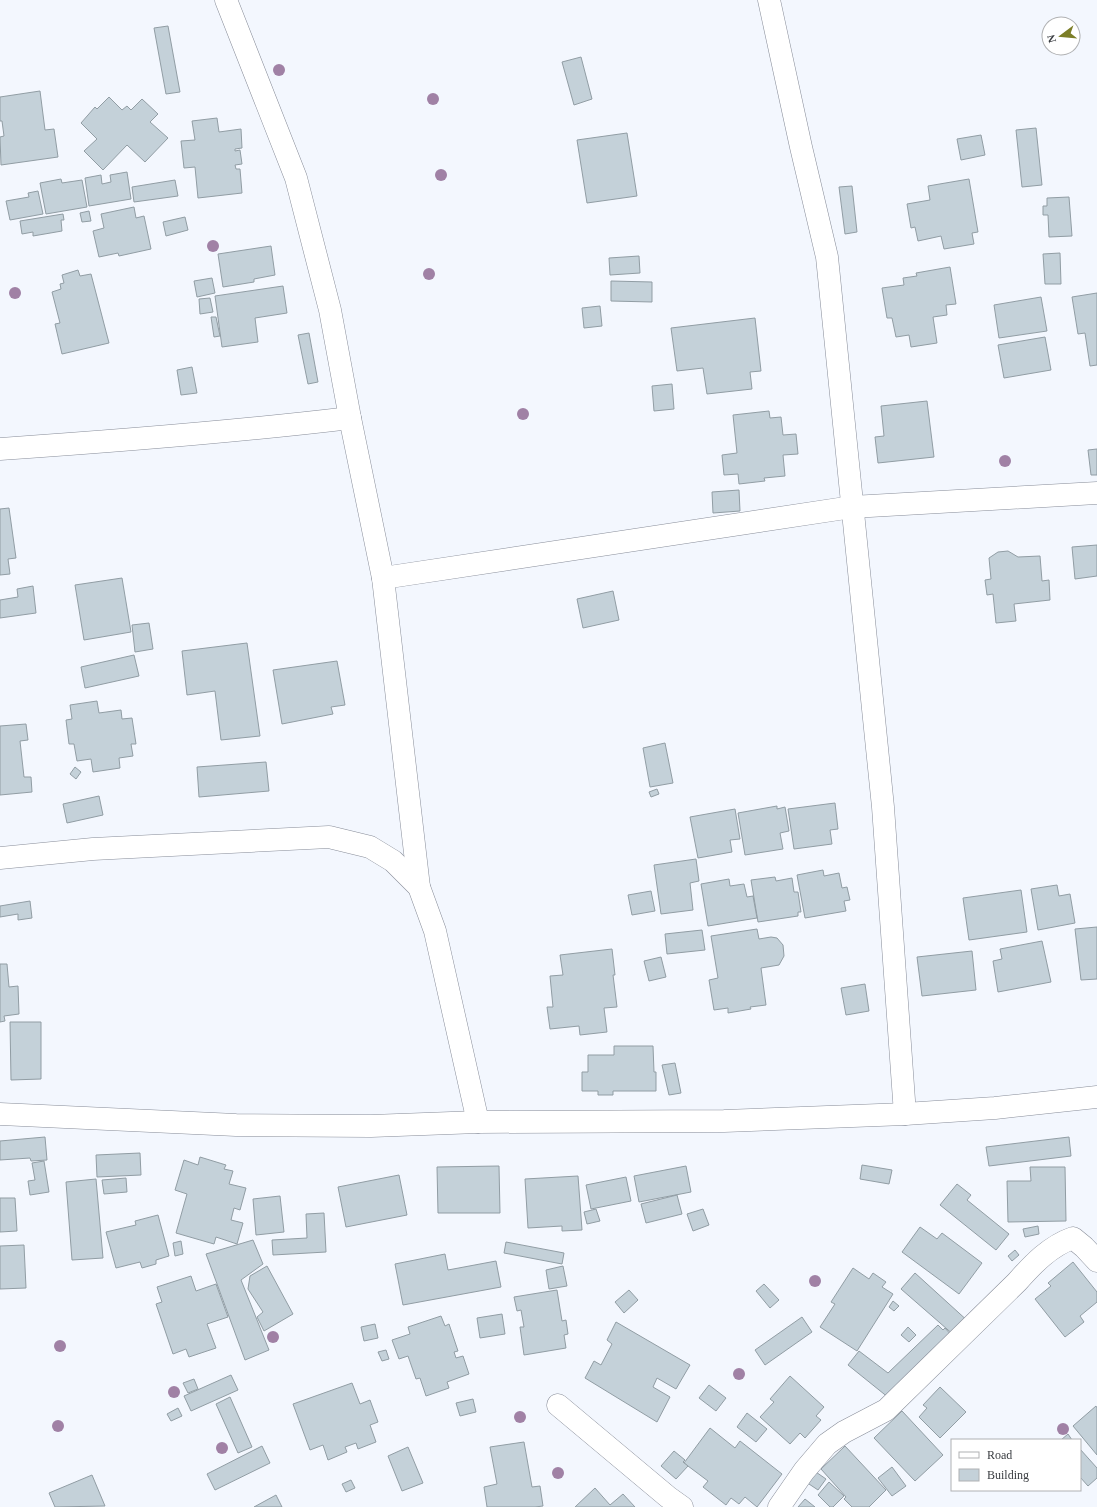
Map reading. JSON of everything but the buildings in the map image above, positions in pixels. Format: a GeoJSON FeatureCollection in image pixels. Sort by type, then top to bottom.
{"type":"FeatureCollection","features":[{"type":"Feature","properties":{"kind":"street"},"geometry":{"type":"LineString","coordinates":[[226,0],[296,178],[330,310],[350,418],[383,578],[419,887],[435,931],[478,1122]]}},
{"type":"Feature","properties":{"kind":"street"},"geometry":{"type":"LineString","coordinates":[[769,0],[827,257],[883,807],[905,1114]]}},
{"type":"Feature","properties":{"kind":"street"},"geometry":{"type":"LineString","coordinates":[[0,449],[157,438],[350,418]]}},
{"type":"Feature","properties":{"kind":"street"},"geometry":{"type":"LineString","coordinates":[[383,578],[852,507],[1097,493]]}},
{"type":"Feature","properties":{"kind":"street"},"geometry":{"type":"LineString","coordinates":[[0,858],[93,850],[330,837],[370,847],[393,861],[419,887]]}},
{"type":"Feature","properties":{"kind":"street"},"geometry":{"type":"LineString","coordinates":[[0,1114],[236,1125],[371,1126],[478,1122],[724,1121],[905,1114],[995,1108],[1097,1097]]}},
{"type":"Feature","properties":{"kind":"street"},"geometry":{"type":"LineString","coordinates":[[778,1507],[804,1471],[827,1444],[844,1432],[886,1410],[995,1304],[1033,1264],[1044,1255],[1073,1238],[1084,1247],[1097,1262]]}},
{"type":"Feature","properties":{"kind":"street"},"geometry":{"type":"LineString","coordinates":[[558,1405],[672,1504]]}}]}
